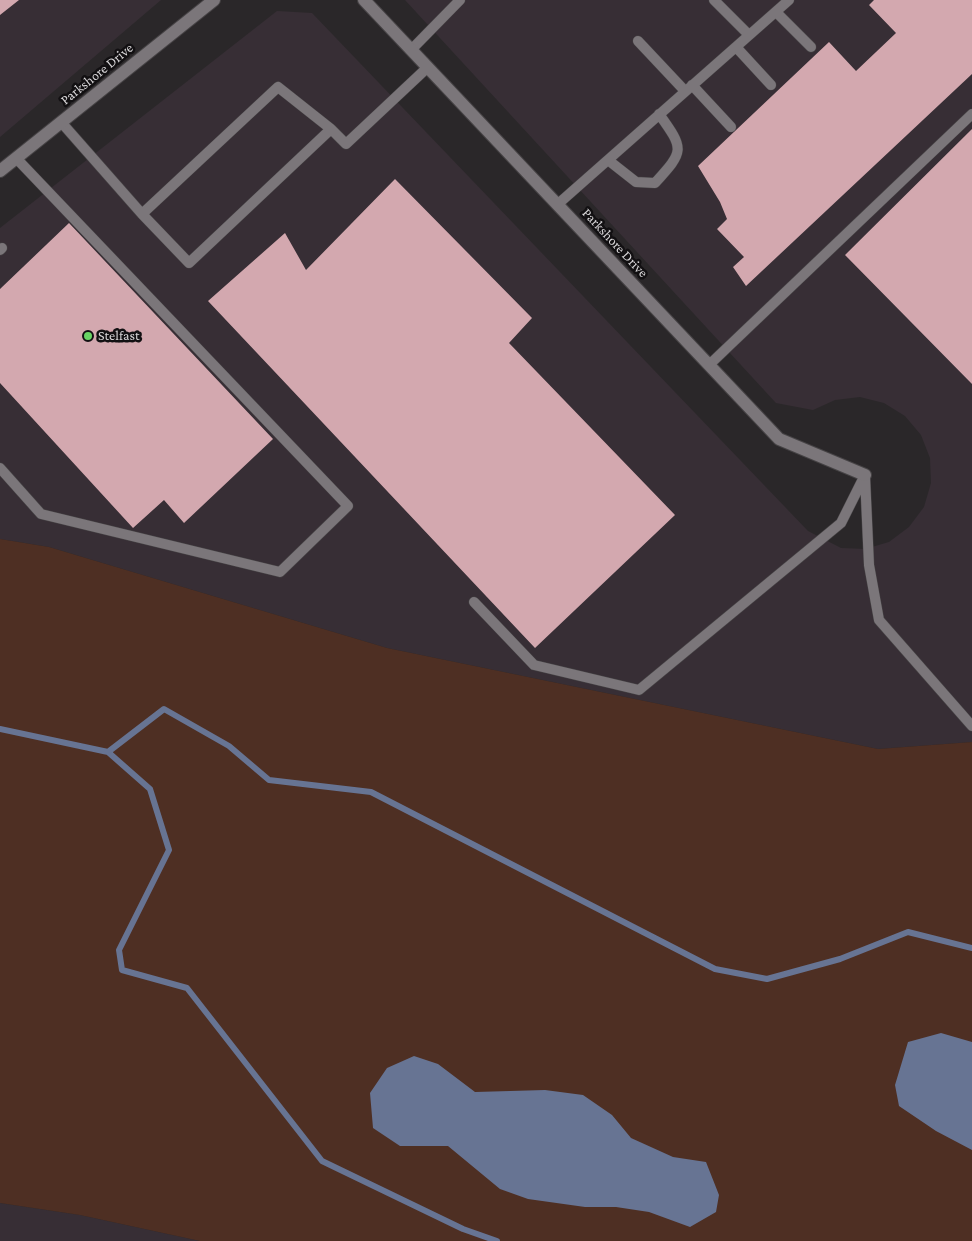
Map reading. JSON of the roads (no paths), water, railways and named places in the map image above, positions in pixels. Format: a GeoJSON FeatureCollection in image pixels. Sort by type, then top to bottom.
{"type":"FeatureCollection","features":[{"type":"Feature","properties":{"kind":"street","name":"Parkshore Drive"},"geometry":{"type":"LineString","coordinates":[[0,171],[214,0]]}},
{"type":"Feature","properties":{"kind":"street","name":"Parkshore Drive"},"geometry":{"type":"LineString","coordinates":[[364,0],[779,439],[865,475]]}},
{"type":"Feature","properties":{"kind":"lane"},"geometry":{"type":"LineString","coordinates":[[412,49],[460,0]]}},
{"type":"Feature","properties":{"kind":"lane"},"geometry":{"type":"LineString","coordinates":[[714,0],[749,35]]}},
{"type":"Feature","properties":{"kind":"lane"},"geometry":{"type":"LineString","coordinates":[[558,204],[789,0]]}},
{"type":"Feature","properties":{"kind":"lane"},"geometry":{"type":"LineString","coordinates":[[776,12],[811,48]]}},
{"type":"Feature","properties":{"kind":"lane"},"geometry":{"type":"LineString","coordinates":[[638,41],[731,127]]}},
{"type":"Feature","properties":{"kind":"lane"},"geometry":{"type":"LineString","coordinates":[[736,47],[771,85]]}},
{"type":"Feature","properties":{"kind":"lane"},"geometry":{"type":"LineString","coordinates":[[142,214],[278,87],[331,129],[346,144],[428,67]]}},
{"type":"Feature","properties":{"kind":"lane"},"geometry":{"type":"LineString","coordinates":[[608,160],[636,182],[655,182],[677,159],[679,147],[675,135],[660,114]]}},
{"type":"Feature","properties":{"kind":"lane"},"geometry":{"type":"LineString","coordinates":[[709,365],[972,114]]}},
{"type":"Feature","properties":{"kind":"lane"},"geometry":{"type":"LineString","coordinates":[[60,122],[142,214],[189,263],[331,129]]}},
{"type":"Feature","properties":{"kind":"lane"},"geometry":{"type":"LineString","coordinates":[[0,468],[41,514],[280,572],[348,506],[16,158]]}},
{"type":"Feature","properties":{"kind":"lane"},"geometry":{"type":"LineString","coordinates":[[474,602],[534,665],[639,690],[841,523],[865,475]]}},
{"type":"Feature","properties":{"kind":"lane"},"geometry":{"type":"LineString","coordinates":[[865,475],[869,565],[879,620],[972,726]]}},
{"type":"Feature","properties":{"kind":"water"},"geometry":{"type":"Polygon","coordinates":[[[941,1033],[972,1042],[972,1150],[936,1131],[899,1106],[895,1085],[908,1042],[941,1033]]]}},
{"type":"Feature","properties":{"kind":"water"},"geometry":{"type":"Polygon","coordinates":[[[414,1056],[438,1064],[475,1092],[545,1090],[583,1095],[612,1115],[631,1138],[673,1157],[706,1162],[719,1195],[716,1212],[690,1227],[649,1212],[616,1207],[585,1207],[528,1199],[500,1189],[448,1146],[400,1146],[373,1128],[370,1093],[387,1068],[414,1056]]]}},
{"type":"Feature","properties":{"kind":"waterway"},"geometry":{"type":"LineString","coordinates":[[108,752],[164,709],[229,746],[269,780],[371,792],[715,969],[767,979],[840,959],[908,932],[972,948]]}},
{"type":"Feature","properties":{"kind":"waterway"},"geometry":{"type":"LineString","coordinates":[[0,729],[108,752],[150,789],[169,850],[119,950],[122,970],[187,988],[322,1161],[463,1229],[497,1241]]}},
{"type":"Feature","properties":{"kind":"place","name":"Stelfast"},"geometry":{"type":"Point","coordinates":[88,336]}}]}
